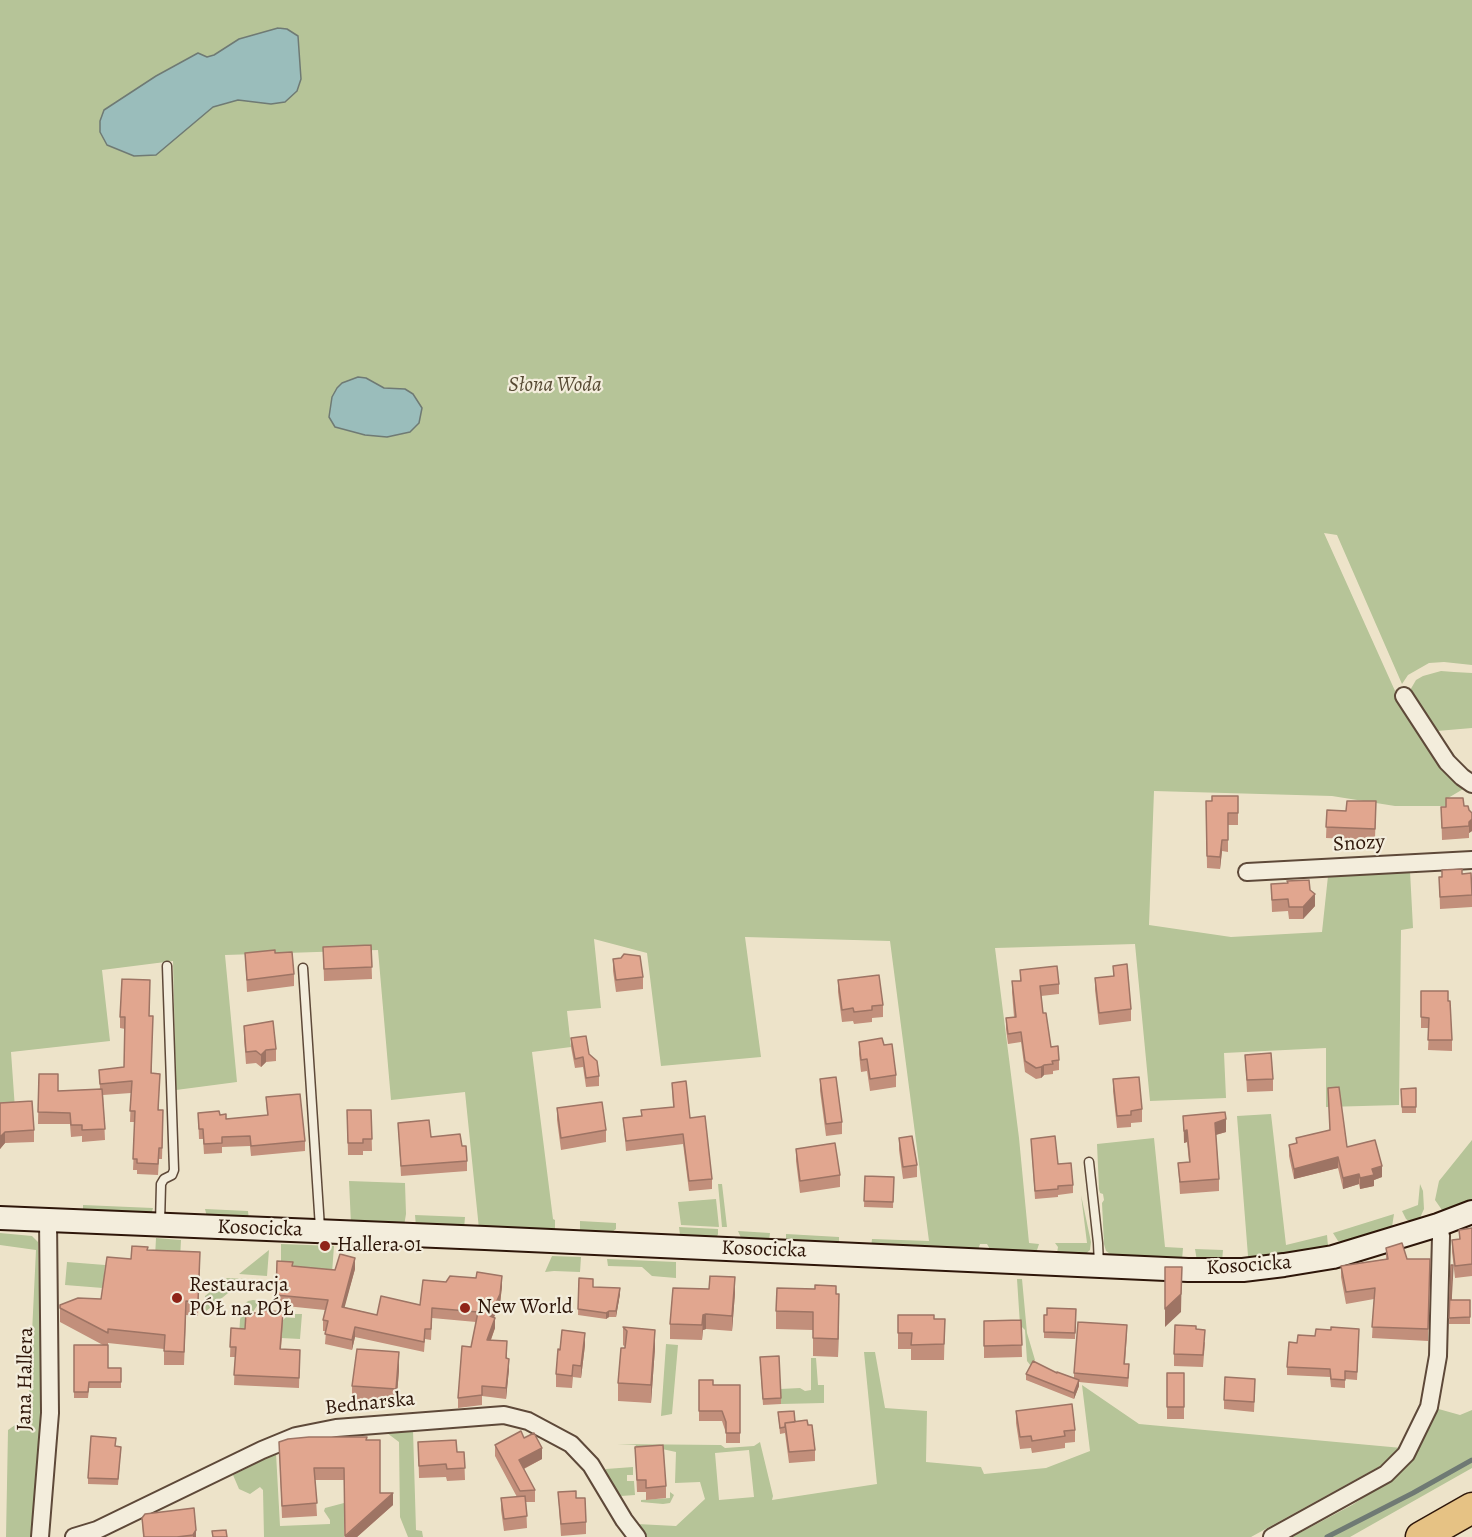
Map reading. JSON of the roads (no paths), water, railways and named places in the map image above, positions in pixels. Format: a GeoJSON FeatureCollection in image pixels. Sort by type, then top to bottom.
{"type":"FeatureCollection","features":[{"type":"Feature","properties":{"kind":"highway"},"geometry":{"type":"LineString","coordinates":[[1421,1537],[1472,1508]]}},
{"type":"Feature","properties":{"kind":"street"},"geometry":{"type":"LineString","coordinates":[[1404,696],[1447,762],[1472,784]]}},
{"type":"Feature","properties":{"kind":"street","name":"Snozy"},"geometry":{"type":"LineString","coordinates":[[1247,872],[1472,860]]}},
{"type":"Feature","properties":{"kind":"street","name":"Kosocicka"},"geometry":{"type":"LineString","coordinates":[[0,1218],[1188,1270],[1243,1270],[1333,1257],[1438,1225],[1472,1212]]}},
{"type":"Feature","properties":{"kind":"street","name":"Jana Hallera"},"geometry":{"type":"LineString","coordinates":[[40,1537],[50,1413],[48,1220]]}},
{"type":"Feature","properties":{"kind":"street"},"geometry":{"type":"LineString","coordinates":[[1272,1537],[1386,1474],[1406,1454],[1429,1407],[1438,1356],[1441,1236],[1438,1225]]}},
{"type":"Feature","properties":{"kind":"street","name":"Bednarska"},"geometry":{"type":"LineString","coordinates":[[74,1537],[97,1530],[262,1450],[296,1436],[338,1428],[504,1415],[528,1421],[571,1444],[591,1465],[624,1520],[637,1537]]}},
{"type":"Feature","properties":{"kind":"street"},"geometry":{"type":"LineString","coordinates":[[40,1537],[49,1537]]}},
{"type":"Feature","properties":{"kind":"lane"},"geometry":{"type":"LineString","coordinates":[[160,1224],[161,1184],[164,1179],[172,1175],[174,1170],[167,966]]}},
{"type":"Feature","properties":{"kind":"lane"},"geometry":{"type":"LineString","coordinates":[[303,969],[320,1232]]}},
{"type":"Feature","properties":{"kind":"lane"},"geometry":{"type":"LineString","coordinates":[[1089,1162],[1098,1243],[1098,1265]]}},
{"type":"Feature","properties":{"kind":"water"},"geometry":{"type":"Polygon","coordinates":[[[278,28],[287,29],[298,36],[301,79],[297,91],[285,102],[271,104],[238,100],[213,107],[156,155],[134,156],[107,145],[100,132],[100,121],[104,110],[156,76],[198,53],[207,57],[214,55],[239,39],[278,28]]]}},
{"type":"Feature","properties":{"kind":"water"},"geometry":{"type":"Polygon","coordinates":[[[358,377],[366,378],[384,388],[405,389],[413,394],[422,408],[419,423],[410,432],[387,437],[365,435],[335,427],[329,417],[332,397],[342,383],[358,377]]]}},
{"type":"Feature","properties":{"kind":"waterway"},"geometry":{"type":"LineString","coordinates":[[1327,1537],[1472,1460]]}},
{"type":"Feature","properties":{"kind":"place","name":"Hallera 01"},"geometry":{"type":"Point","coordinates":[325,1246]}},
{"type":"Feature","properties":{"kind":"place","name":"Restauracja PÓŁ na PÓŁ"},"geometry":{"type":"Point","coordinates":[177,1298]}},
{"type":"Feature","properties":{"kind":"place","name":"New World"},"geometry":{"type":"Point","coordinates":[465,1308]}},
{"type":"Feature","properties":{"kind":"park label","name":"Słona Woda"},"geometry":{"type":"Point","coordinates":[555,386]}}]}
